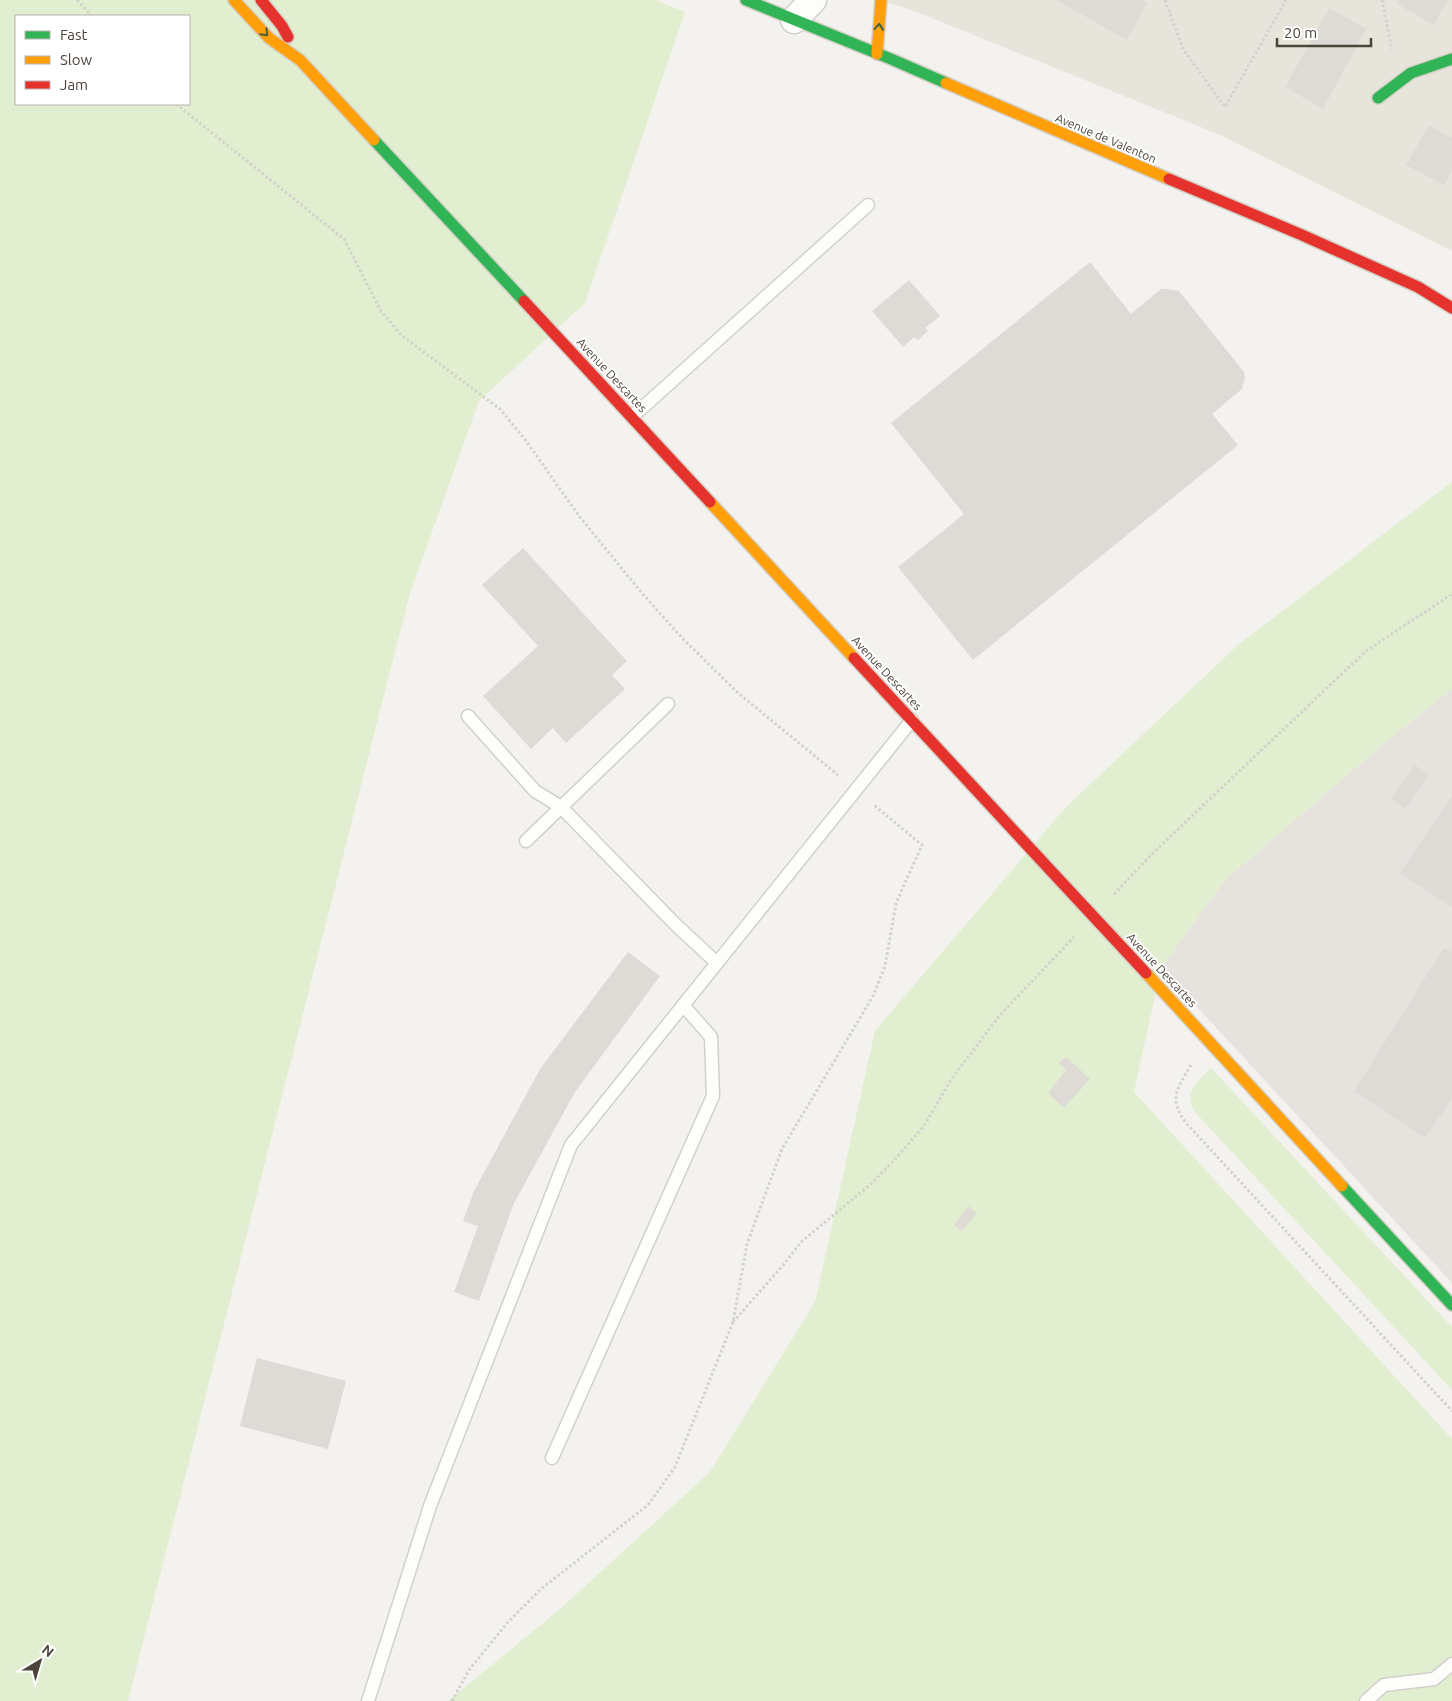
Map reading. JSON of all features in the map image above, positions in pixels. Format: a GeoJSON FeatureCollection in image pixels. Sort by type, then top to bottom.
{"type":"FeatureCollection","features":[{"type":"Feature","properties":{"kind":"main road","name":"Avenue Descartes"},"geometry":{"type":"LineString","coordinates":[[234,0],[269,38],[300,60],[1452,1304]]}},
{"type":"Feature","properties":{"kind":"main road","name":"Avenue Descartes"},"geometry":{"type":"LineString","coordinates":[[261,0],[282,26],[300,60]]}},
{"type":"Feature","properties":{"kind":"main road","name":"Avenue de Valenton"},"geometry":{"type":"LineString","coordinates":[[746,0],[1302,235],[1418,287],[1452,308]]}},
{"type":"Feature","properties":{"kind":"main road"},"geometry":{"type":"LineString","coordinates":[[877,54],[881,0]]}},
{"type":"Feature","properties":{"kind":"main road"},"geometry":{"type":"LineString","coordinates":[[1378,98],[1411,73],[1452,59]]}},
{"type":"Feature","properties":{"kind":"street"},"geometry":{"type":"LineString","coordinates":[[794,20],[813,0]]}},
{"type":"Feature","properties":{"kind":"lane"},"geometry":{"type":"LineString","coordinates":[[632,417],[868,205]]}},
{"type":"Feature","properties":{"kind":"lane"},"geometry":{"type":"LineString","coordinates":[[526,841],[668,704]]}},
{"type":"Feature","properties":{"kind":"lane"},"geometry":{"type":"LineString","coordinates":[[468,716],[535,791],[561,807],[676,925],[717,963]]}},
{"type":"Feature","properties":{"kind":"lane"},"geometry":{"type":"LineString","coordinates":[[368,1701],[430,1506],[571,1145],[912,720]]}},
{"type":"Feature","properties":{"kind":"lane"},"geometry":{"type":"LineString","coordinates":[[552,1458],[713,1096],[711,1038],[683,1006]]}},
{"type":"Feature","properties":{"kind":"lane"},"geometry":{"type":"LineString","coordinates":[[1366,1701],[1384,1685],[1434,1679],[1452,1664]]}},
{"type":"Feature","properties":{"kind":"path"},"geometry":{"type":"LineString","coordinates":[[77,0],[91,15]]}},
{"type":"Feature","properties":{"kind":"path"},"geometry":{"type":"LineString","coordinates":[[1165,0],[1183,49],[1225,107],[1286,0]]}},
{"type":"Feature","properties":{"kind":"path"},"geometry":{"type":"LineString","coordinates":[[1382,0],[1399,82]]}},
{"type":"Feature","properties":{"kind":"path"},"geometry":{"type":"LineString","coordinates":[[177,105],[344,239],[381,311],[401,335],[500,409],[524,438],[579,516],[641,592],[682,638],[738,693],[841,777]]}},
{"type":"Feature","properties":{"kind":"path"},"geometry":{"type":"LineString","coordinates":[[1114,895],[1154,852],[1366,651],[1452,594]]}},
{"type":"Feature","properties":{"kind":"path"},"geometry":{"type":"LineString","coordinates":[[452,1701],[469,1670],[508,1622],[541,1589],[648,1506],[675,1467],[733,1322],[747,1244],[782,1149],[872,996],[885,966],[896,903],[922,845],[869,801]]}},
{"type":"Feature","properties":{"kind":"path"},"geometry":{"type":"LineString","coordinates":[[733,1322],[801,1242],[871,1184],[897,1157],[924,1126],[952,1078],[1000,1015],[1080,930]]}},
{"type":"Feature","properties":{"kind":"path"},"geometry":{"type":"LineString","coordinates":[[1208,1041],[1180,1083],[1175,1096],[1177,1110],[1192,1130],[1452,1411]]}},
{"type":"Feature","properties":{"kind":"shaded area"},"geometry":{"type":"Polygon","coordinates":[[[881,0],[1452,0],[1452,251],[1218,134],[917,12],[881,0]]]}},
{"type":"Feature","properties":{"kind":"shaded area"},"geometry":{"type":"Polygon","coordinates":[[[1452,689],[1452,1283],[1161,968],[1225,880],[1394,735],[1452,689]]]}},
{"type":"Feature","properties":{"kind":"green space"},"geometry":{"type":"Polygon","coordinates":[[[0,0],[656,0],[685,12],[585,303],[479,401],[410,593],[128,1701],[0,1701],[0,0]]]}},
{"type":"Feature","properties":{"kind":"green space"},"geometry":{"type":"Polygon","coordinates":[[[1452,482],[1452,689],[1394,735],[1225,880],[1161,968],[1134,1092],[1452,1439],[1452,1701],[448,1701],[559,1610],[710,1472],[815,1302],[875,1031],[1065,808],[1239,644],[1452,482]]]}},
{"type":"Feature","properties":{"kind":"green space"},"geometry":{"type":"Polygon","coordinates":[[[1211,1068],[1452,1327],[1452,1390],[1194,1111],[1190,1098],[1191,1092],[1211,1068]]]}},
{"type":"Feature","properties":{"kind":"building"},"geometry":{"type":"Polygon","coordinates":[[[1056,0],[1142,0],[1147,3],[1127,40],[1056,0]]]}},
{"type":"Feature","properties":{"kind":"building"},"geometry":{"type":"Polygon","coordinates":[[[1399,0],[1448,0],[1434,25],[1397,4],[1399,0]]]}},
{"type":"Feature","properties":{"kind":"building"},"geometry":{"type":"Polygon","coordinates":[[[1329,8],[1366,29],[1323,109],[1285,87],[1329,8]]]}},
{"type":"Feature","properties":{"kind":"building"},"geometry":{"type":"Polygon","coordinates":[[[1429,125],[1452,138],[1452,170],[1444,185],[1406,165],[1429,125]]]}},
{"type":"Feature","properties":{"kind":"building"},"geometry":{"type":"Polygon","coordinates":[[[1090,262],[1131,314],[1161,289],[1179,291],[1244,372],[1245,378],[1242,389],[1212,414],[1238,445],[973,660],[898,567],[964,514],[891,423],[1090,262]]]}},
{"type":"Feature","properties":{"kind":"building"},"geometry":{"type":"Polygon","coordinates":[[[909,280],[940,316],[925,328],[928,331],[918,340],[914,337],[903,347],[872,311],[909,280]]]}},
{"type":"Feature","properties":{"kind":"building"},"geometry":{"type":"Polygon","coordinates":[[[523,548],[627,661],[612,675],[625,689],[566,743],[553,728],[531,749],[483,696],[538,646],[482,585],[523,548]]]}},
{"type":"Feature","properties":{"kind":"building"},"geometry":{"type":"Polygon","coordinates":[[[1415,765],[1429,775],[1405,809],[1391,798],[1415,765]]]}},
{"type":"Feature","properties":{"kind":"building"},"geometry":{"type":"Polygon","coordinates":[[[1452,796],[1452,907],[1400,873],[1452,796]]]}},
{"type":"Feature","properties":{"kind":"building"},"geometry":{"type":"Polygon","coordinates":[[[1444,948],[1452,952],[1452,1098],[1425,1138],[1354,1091],[1444,948]]]}},
{"type":"Feature","properties":{"kind":"building"},"geometry":{"type":"Polygon","coordinates":[[[628,952],[660,976],[575,1092],[513,1205],[479,1301],[454,1292],[478,1226],[463,1221],[474,1191],[540,1069],[628,952]]]}},
{"type":"Feature","properties":{"kind":"building"},"geometry":{"type":"Polygon","coordinates":[[[1066,1057],[1090,1079],[1064,1108],[1048,1093],[1066,1070],[1059,1063],[1066,1057]]]}},
{"type":"Feature","properties":{"kind":"building"},"geometry":{"type":"Polygon","coordinates":[[[968,1206],[977,1213],[962,1231],[954,1225],[968,1206]]]}},
{"type":"Feature","properties":{"kind":"building"},"geometry":{"type":"Polygon","coordinates":[[[257,1358],[346,1381],[328,1449],[240,1426],[257,1358]]]}},
{"type":"Feature","properties":{"kind":"traffic: fast"},"geometry":{"type":"LineString","coordinates":[[746,0],[946,83]]}},
{"type":"Feature","properties":{"kind":"traffic: fast"},"geometry":{"type":"LineString","coordinates":[[1378,98],[1411,73],[1452,59]]}},
{"type":"Feature","properties":{"kind":"traffic: fast"},"geometry":{"type":"LineString","coordinates":[[374,140],[524,301]]}},
{"type":"Feature","properties":{"kind":"traffic: fast"},"geometry":{"type":"LineString","coordinates":[[1342,1186],[1452,1305]]}},
{"type":"Feature","properties":{"kind":"traffic: slow"},"geometry":{"type":"LineString","coordinates":[[234,0],[269,38],[300,60],[374,140]]}},
{"type":"Feature","properties":{"kind":"traffic: slow"},"geometry":{"type":"LineString","coordinates":[[877,54],[881,0]]}},
{"type":"Feature","properties":{"kind":"traffic: slow"},"geometry":{"type":"LineString","coordinates":[[946,83],[1169,179]]}},
{"type":"Feature","properties":{"kind":"traffic: slow"},"geometry":{"type":"LineString","coordinates":[[710,502],[854,658]]}},
{"type":"Feature","properties":{"kind":"traffic: slow"},"geometry":{"type":"LineString","coordinates":[[1146,973],[1342,1186]]}},
{"type":"Feature","properties":{"kind":"traffic: jam"},"geometry":{"type":"LineString","coordinates":[[261,0],[282,26],[288,37]]}},
{"type":"Feature","properties":{"kind":"traffic: jam"},"geometry":{"type":"LineString","coordinates":[[1169,179],[1302,235],[1418,287],[1452,308]]}},
{"type":"Feature","properties":{"kind":"traffic: jam"},"geometry":{"type":"LineString","coordinates":[[524,301],[710,502]]}},
{"type":"Feature","properties":{"kind":"traffic: jam"},"geometry":{"type":"LineString","coordinates":[[854,658],[1040,859]]}},
{"type":"Feature","properties":{"kind":"traffic: jam"},"geometry":{"type":"LineString","coordinates":[[1040,859],[1146,973]]}}]}
